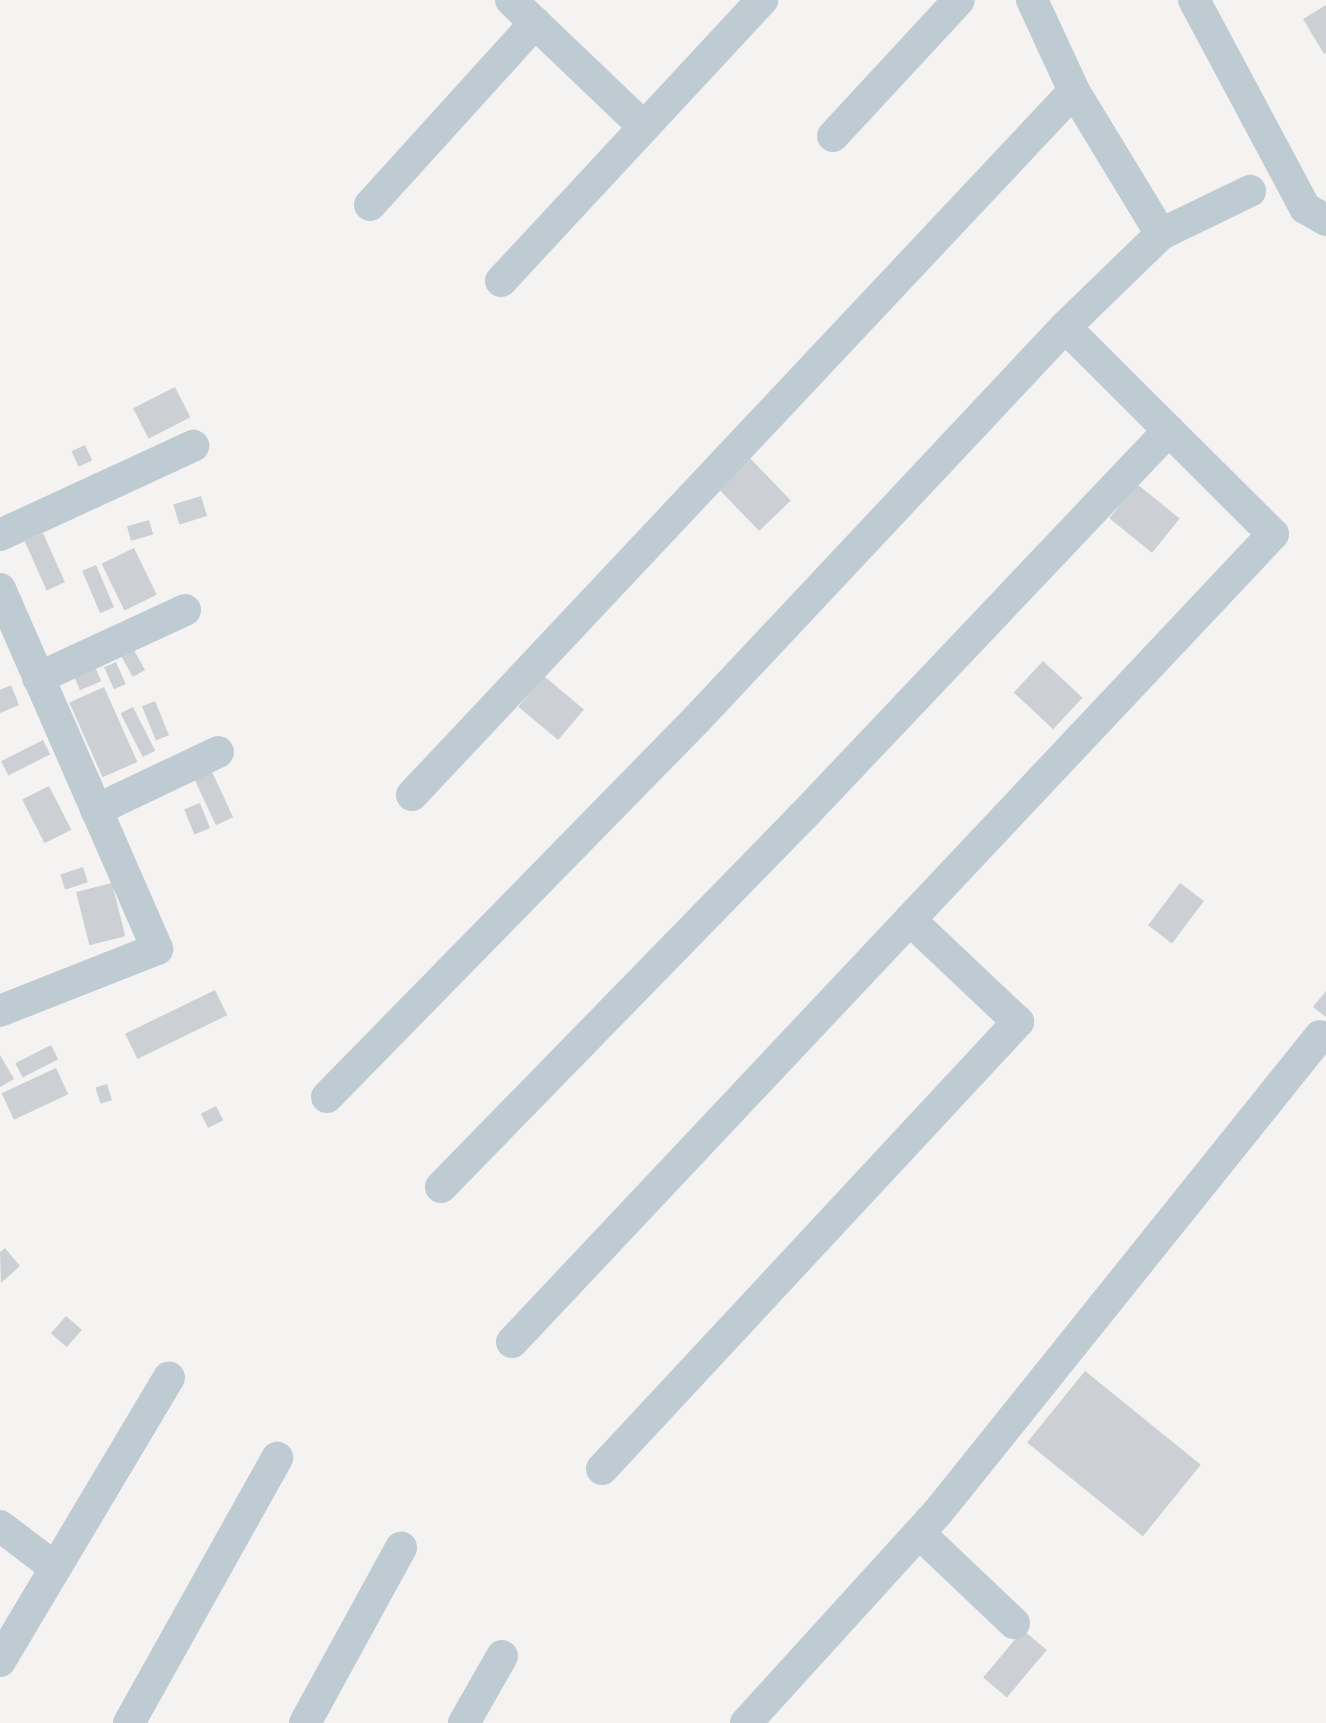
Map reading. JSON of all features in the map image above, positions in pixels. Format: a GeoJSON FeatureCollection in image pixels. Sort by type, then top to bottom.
{"type":"FeatureCollection","features":[{"type":"Feature","properties":{"kind":"street"},"geometry":{"type":"LineString","coordinates":[[511,0],[644,127]]}},
{"type":"Feature","properties":{"kind":"street"},"geometry":{"type":"LineString","coordinates":[[833,136],[959,0]]}},
{"type":"Feature","properties":{"kind":"street"},"geometry":{"type":"LineString","coordinates":[[1032,0],[1074,91],[1161,234]]}},
{"type":"Feature","properties":{"kind":"street"},"geometry":{"type":"LineString","coordinates":[[1194,0],[1305,208],[1326,220]]}},
{"type":"Feature","properties":{"kind":"street"},"geometry":{"type":"LineString","coordinates":[[502,281],[644,127],[745,6]]}},
{"type":"Feature","properties":{"kind":"street"},"geometry":{"type":"LineString","coordinates":[[369,205],[535,23]]}},
{"type":"Feature","properties":{"kind":"street"},"geometry":{"type":"LineString","coordinates":[[412,795],[1074,91]]}},
{"type":"Feature","properties":{"kind":"street"},"geometry":{"type":"LineString","coordinates":[[327,1097],[698,718],[1065,327],[1161,234],[1250,191]]}},
{"type":"Feature","properties":{"kind":"street"},"geometry":{"type":"LineString","coordinates":[[512,1342],[1273,534],[1065,327]]}},
{"type":"Feature","properties":{"kind":"street"},"geometry":{"type":"LineString","coordinates":[[441,1187],[802,817],[1168,430]]}},
{"type":"Feature","properties":{"kind":"street"},"geometry":{"type":"LineString","coordinates":[[0,535],[193,446]]}},
{"type":"Feature","properties":{"kind":"street"},"geometry":{"type":"LineString","coordinates":[[0,589],[157,949],[0,1011]]}},
{"type":"Feature","properties":{"kind":"street"},"geometry":{"type":"LineString","coordinates":[[38,678],[184,610]]}},
{"type":"Feature","properties":{"kind":"street"},"geometry":{"type":"LineString","coordinates":[[96,810],[218,752]]}},
{"type":"Feature","properties":{"kind":"street"},"geometry":{"type":"LineString","coordinates":[[602,1469],[1018,1022],[910,920]]}},
{"type":"Feature","properties":{"kind":"street"},"geometry":{"type":"LineString","coordinates":[[746,1723],[919,1533],[1320,1036]]}},
{"type":"Feature","properties":{"kind":"street"},"geometry":{"type":"LineString","coordinates":[[0,1661],[169,1377]]}},
{"type":"Feature","properties":{"kind":"street"},"geometry":{"type":"LineString","coordinates":[[129,1723],[277,1458]]}},
{"type":"Feature","properties":{"kind":"street"},"geometry":{"type":"LineString","coordinates":[[0,1526],[54,1567]]}},
{"type":"Feature","properties":{"kind":"street"},"geometry":{"type":"LineString","coordinates":[[919,1533],[1014,1623]]}},
{"type":"Feature","properties":{"kind":"street"},"geometry":{"type":"LineString","coordinates":[[305,1723],[401,1548]]}},
{"type":"Feature","properties":{"kind":"street"},"geometry":{"type":"LineString","coordinates":[[464,1723],[502,1657]]}},
{"type":"Feature","properties":{"kind":"building"},"geometry":{"type":"Polygon","coordinates":[[[1326,5],[1326,53],[1324,54],[1303,19],[1326,5]]]}},
{"type":"Feature","properties":{"kind":"building"},"geometry":{"type":"Polygon","coordinates":[[[175,387],[190,417],[149,439],[133,408],[175,387]]]}},
{"type":"Feature","properties":{"kind":"building"},"geometry":{"type":"Polygon","coordinates":[[[85,445],[92,460],[79,467],[71,451],[85,445]]]}},
{"type":"Feature","properties":{"kind":"building"},"geometry":{"type":"Polygon","coordinates":[[[745,453],[791,500],[759,531],[713,484],[745,453]]]}},
{"type":"Feature","properties":{"kind":"building"},"geometry":{"type":"Polygon","coordinates":[[[1137,484],[1180,519],[1152,553],[1109,518],[1137,484]]]}},
{"type":"Feature","properties":{"kind":"building"},"geometry":{"type":"Polygon","coordinates":[[[201,496],[207,516],[179,525],[173,504],[201,496]]]}},
{"type":"Feature","properties":{"kind":"building"},"geometry":{"type":"Polygon","coordinates":[[[149,520],[153,534],[131,541],[127,526],[149,520]]]}},
{"type":"Feature","properties":{"kind":"building"},"geometry":{"type":"Polygon","coordinates":[[[43,533],[65,582],[47,590],[25,541],[43,533]]]}},
{"type":"Feature","properties":{"kind":"building"},"geometry":{"type":"Polygon","coordinates":[[[134,548],[157,595],[124,611],[102,564],[134,548]]]}},
{"type":"Feature","properties":{"kind":"building"},"geometry":{"type":"Polygon","coordinates":[[[96,565],[114,607],[100,613],[82,571],[96,565]]]}},
{"type":"Feature","properties":{"kind":"building"},"geometry":{"type":"Polygon","coordinates":[[[130,643],[145,670],[133,677],[118,650],[130,643]]]}},
{"type":"Feature","properties":{"kind":"building"},"geometry":{"type":"Polygon","coordinates":[[[1043,661],[1082,698],[1053,729],[1014,692],[1043,661]]]}},
{"type":"Feature","properties":{"kind":"building"},"geometry":{"type":"Polygon","coordinates":[[[93,662],[101,681],[80,690],[72,671],[93,662]]]}},
{"type":"Feature","properties":{"kind":"building"},"geometry":{"type":"Polygon","coordinates":[[[116,662],[126,684],[114,689],[104,667],[116,662]]]}},
{"type":"Feature","properties":{"kind":"building"},"geometry":{"type":"Polygon","coordinates":[[[544,676],[584,709],[558,740],[518,707],[544,676]]]}},
{"type":"Feature","properties":{"kind":"building"},"geometry":{"type":"Polygon","coordinates":[[[11,685],[19,705],[0,713],[0,690],[11,685]]]}},
{"type":"Feature","properties":{"kind":"building"},"geometry":{"type":"Polygon","coordinates":[[[104,687],[137,762],[103,777],[69,702],[104,687]]]}},
{"type":"Feature","properties":{"kind":"building"},"geometry":{"type":"Polygon","coordinates":[[[155,701],[169,735],[156,741],[142,706],[155,701]]]}},
{"type":"Feature","properties":{"kind":"building"},"geometry":{"type":"Polygon","coordinates":[[[133,707],[155,751],[143,757],[121,713],[133,707]]]}},
{"type":"Feature","properties":{"kind":"building"},"geometry":{"type":"Polygon","coordinates":[[[43,740],[50,754],[8,776],[1,761],[43,740]]]}},
{"type":"Feature","properties":{"kind":"building"},"geometry":{"type":"Polygon","coordinates":[[[212,772],[233,817],[216,825],[195,780],[212,772]]]}},
{"type":"Feature","properties":{"kind":"building"},"geometry":{"type":"Polygon","coordinates":[[[49,786],[71,830],[45,843],[22,800],[49,786]]]}},
{"type":"Feature","properties":{"kind":"building"},"geometry":{"type":"Polygon","coordinates":[[[200,803],[210,828],[194,834],[184,809],[200,803]]]}},
{"type":"Feature","properties":{"kind":"building"},"geometry":{"type":"Polygon","coordinates":[[[83,867],[88,882],[65,890],[60,874],[83,867]]]}},
{"type":"Feature","properties":{"kind":"building"},"geometry":{"type":"Polygon","coordinates":[[[112,883],[125,936],[89,945],[76,892],[112,883]]]}},
{"type":"Feature","properties":{"kind":"building"},"geometry":{"type":"Polygon","coordinates":[[[1180,883],[1204,901],[1172,943],[1148,925],[1180,883]]]}},
{"type":"Feature","properties":{"kind":"building"},"geometry":{"type":"Polygon","coordinates":[[[215,990],[227,1015],[137,1059],[125,1034],[215,990]]]}},
{"type":"Feature","properties":{"kind":"building"},"geometry":{"type":"Polygon","coordinates":[[[1326,991],[1326,1017],[1313,1007],[1326,991]]]}},
{"type":"Feature","properties":{"kind":"building"},"geometry":{"type":"Polygon","coordinates":[[[51,1045],[58,1059],[23,1077],[15,1063],[51,1045]]]}},
{"type":"Feature","properties":{"kind":"building"},"geometry":{"type":"Polygon","coordinates":[[[0,1055],[14,1079],[0,1087],[0,1055]]]}},
{"type":"Feature","properties":{"kind":"building"},"geometry":{"type":"Polygon","coordinates":[[[56,1068],[68,1094],[14,1120],[2,1093],[56,1068]]]}},
{"type":"Feature","properties":{"kind":"building"},"geometry":{"type":"Polygon","coordinates":[[[107,1084],[112,1100],[100,1104],[96,1088],[107,1084]]]}},
{"type":"Feature","properties":{"kind":"building"},"geometry":{"type":"Polygon","coordinates":[[[216,1106],[223,1120],[208,1128],[201,1114],[216,1106]]]}},
{"type":"Feature","properties":{"kind":"building"},"geometry":{"type":"Polygon","coordinates":[[[5,1248],[20,1266],[1,1283],[0,1252],[5,1248]]]}},
{"type":"Feature","properties":{"kind":"building"},"geometry":{"type":"Polygon","coordinates":[[[66,1316],[82,1330],[67,1347],[51,1333],[66,1316]]]}},
{"type":"Feature","properties":{"kind":"building"},"geometry":{"type":"Polygon","coordinates":[[[1085,1371],[1201,1465],[1143,1536],[1027,1442],[1085,1371]]]}},
{"type":"Feature","properties":{"kind":"building"},"geometry":{"type":"Polygon","coordinates":[[[1023,1630],[1047,1650],[1007,1697],[983,1677],[1023,1630]]]}}]}
